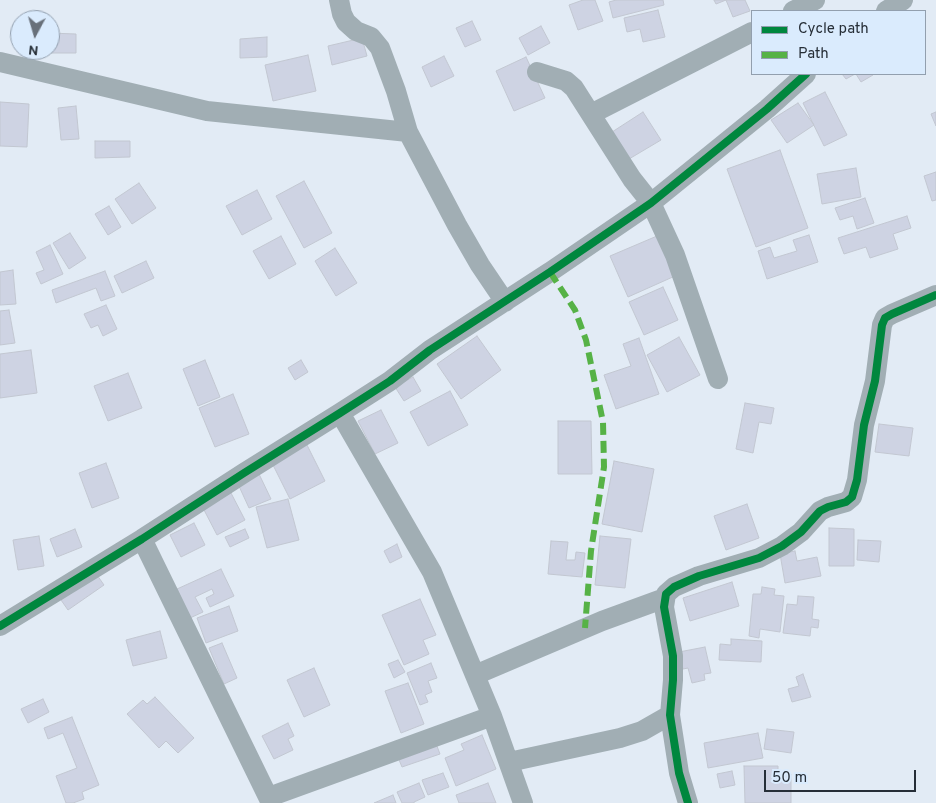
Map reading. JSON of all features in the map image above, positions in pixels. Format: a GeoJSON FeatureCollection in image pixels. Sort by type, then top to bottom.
{"type":"FeatureCollection","features":[{"type":"Feature","properties":{"kind":"street"},"geometry":{"type":"LineString","coordinates":[[339,0],[346,22],[356,31],[371,37],[380,48],[396,91],[408,132],[457,225],[480,265],[505,302]]}},
{"type":"Feature","properties":{"kind":"street"},"geometry":{"type":"LineString","coordinates":[[796,10],[815,0]]}},
{"type":"Feature","properties":{"kind":"street"},"geometry":{"type":"LineString","coordinates":[[888,10],[903,0]]}},
{"type":"Feature","properties":{"kind":"street"},"geometry":{"type":"LineString","coordinates":[[590,114],[751,33]]}},
{"type":"Feature","properties":{"kind":"street"},"geometry":{"type":"LineString","coordinates":[[0,62],[207,111],[408,132]]}},
{"type":"Feature","properties":{"kind":"street"},"geometry":{"type":"LineString","coordinates":[[537,72],[570,84],[632,179],[651,203],[675,255],[718,379]]}},
{"type":"Feature","properties":{"kind":"street"},"geometry":{"type":"LineString","coordinates":[[0,626],[142,540],[390,381],[430,350],[505,302],[651,203],[767,109],[805,75]]}},
{"type":"Feature","properties":{"kind":"street"},"geometry":{"type":"LineString","coordinates":[[688,803],[680,773],[670,715],[673,656],[664,607],[665,598],[674,587],[699,576],[759,558],[782,546],[801,532],[820,512],[828,507],[846,502],[852,497],[857,480],[864,425],[874,381],[882,325],[885,318],[892,314],[936,295]]}},
{"type":"Feature","properties":{"kind":"street"},"geometry":{"type":"LineString","coordinates":[[340,413],[432,572],[492,716],[523,803]]}},
{"type":"Feature","properties":{"kind":"street"},"geometry":{"type":"LineString","coordinates":[[142,540],[270,800],[492,716]]}},
{"type":"Feature","properties":{"kind":"street"},"geometry":{"type":"LineString","coordinates":[[475,675],[602,621],[665,598]]}},
{"type":"Feature","properties":{"kind":"street"},"geometry":{"type":"LineString","coordinates":[[509,762],[620,738],[642,731],[670,715]]}},
{"type":"Feature","properties":{"kind":"building"},"geometry":{"type":"Polygon","coordinates":[[[583,0],[595,0],[603,21],[578,30],[569,5],[583,0]]]}},
{"type":"Feature","properties":{"kind":"building"},"geometry":{"type":"Polygon","coordinates":[[[616,0],[663,0],[664,5],[613,18],[609,2],[616,0]]]}},
{"type":"Feature","properties":{"kind":"building"},"geometry":{"type":"Polygon","coordinates":[[[714,0],[726,0],[716,4],[714,0]]]}},
{"type":"Feature","properties":{"kind":"building"},"geometry":{"type":"Polygon","coordinates":[[[726,0],[745,0],[750,11],[733,17],[726,0]]]}},
{"type":"Feature","properties":{"kind":"building"},"geometry":{"type":"Polygon","coordinates":[[[658,10],[665,37],[643,42],[640,29],[627,32],[624,18],[658,10]]]}},
{"type":"Feature","properties":{"kind":"building"},"geometry":{"type":"Polygon","coordinates":[[[472,21],[481,40],[465,47],[456,28],[472,21]]]}},
{"type":"Feature","properties":{"kind":"building"},"geometry":{"type":"Polygon","coordinates":[[[541,26],[550,43],[528,55],[519,38],[541,26]]]}},
{"type":"Feature","properties":{"kind":"building"},"geometry":{"type":"Polygon","coordinates":[[[60,33],[76,34],[76,53],[60,53],[60,33]]]}},
{"type":"Feature","properties":{"kind":"building"},"geometry":{"type":"Polygon","coordinates":[[[267,37],[267,57],[240,58],[240,39],[267,37]]]}},
{"type":"Feature","properties":{"kind":"building"},"geometry":{"type":"Polygon","coordinates":[[[362,38],[367,56],[332,65],[328,46],[362,38]]]}},
{"type":"Feature","properties":{"kind":"building"},"geometry":{"type":"Polygon","coordinates":[[[308,55],[316,91],[273,101],[265,65],[308,55]]]}},
{"type":"Feature","properties":{"kind":"building"},"geometry":{"type":"Polygon","coordinates":[[[444,56],[454,76],[431,87],[422,67],[444,56]]]}},
{"type":"Feature","properties":{"kind":"building"},"geometry":{"type":"Polygon","coordinates":[[[526,57],[545,98],[514,111],[496,71],[526,57]]]}},
{"type":"Feature","properties":{"kind":"building"},"geometry":{"type":"Polygon","coordinates":[[[843,75],[853,75],[846,79],[843,75]]]}},
{"type":"Feature","properties":{"kind":"building"},"geometry":{"type":"Polygon","coordinates":[[[857,75],[873,75],[861,82],[857,75]]]}},
{"type":"Feature","properties":{"kind":"building"},"geometry":{"type":"Polygon","coordinates":[[[825,92],[847,135],[824,146],[803,103],[825,92]]]}},
{"type":"Feature","properties":{"kind":"building"},"geometry":{"type":"Polygon","coordinates":[[[0,102],[29,104],[27,147],[0,146],[0,102]]]}},
{"type":"Feature","properties":{"kind":"building"},"geometry":{"type":"Polygon","coordinates":[[[798,103],[814,125],[787,143],[771,120],[798,103]]]}},
{"type":"Feature","properties":{"kind":"building"},"geometry":{"type":"Polygon","coordinates":[[[76,106],[79,139],[61,140],[58,108],[76,106]]]}},
{"type":"Feature","properties":{"kind":"building"},"geometry":{"type":"Polygon","coordinates":[[[643,112],[661,140],[629,159],[612,132],[643,112]]]}},
{"type":"Feature","properties":{"kind":"building"},"geometry":{"type":"Polygon","coordinates":[[[936,112],[936,126],[931,114],[936,112]]]}},
{"type":"Feature","properties":{"kind":"building"},"geometry":{"type":"Polygon","coordinates":[[[95,141],[130,141],[130,157],[95,158],[95,141]]]}},
{"type":"Feature","properties":{"kind":"building"},"geometry":{"type":"Polygon","coordinates":[[[780,150],[808,228],[756,247],[727,169],[780,150]]]}},
{"type":"Feature","properties":{"kind":"building"},"geometry":{"type":"Polygon","coordinates":[[[856,168],[861,197],[822,204],[817,174],[856,168]]]}},
{"type":"Feature","properties":{"kind":"building"},"geometry":{"type":"Polygon","coordinates":[[[936,172],[936,200],[932,201],[924,176],[936,172]]]}},
{"type":"Feature","properties":{"kind":"building"},"geometry":{"type":"Polygon","coordinates":[[[304,181],[332,233],[304,248],[276,196],[304,181]]]}},
{"type":"Feature","properties":{"kind":"building"},"geometry":{"type":"Polygon","coordinates":[[[139,183],[156,208],[132,224],[115,199],[139,183]]]}},
{"type":"Feature","properties":{"kind":"building"},"geometry":{"type":"Polygon","coordinates":[[[257,190],[272,219],[242,235],[226,206],[257,190]]]}},
{"type":"Feature","properties":{"kind":"building"},"geometry":{"type":"Polygon","coordinates":[[[865,198],[874,223],[857,229],[853,216],[840,220],[835,208],[865,198]]]}},
{"type":"Feature","properties":{"kind":"building"},"geometry":{"type":"Polygon","coordinates":[[[109,206],[121,227],[108,235],[95,214],[109,206]]]}},
{"type":"Feature","properties":{"kind":"building"},"geometry":{"type":"Polygon","coordinates":[[[907,216],[911,228],[893,234],[898,249],[870,258],[866,247],[844,254],[838,238],[907,216]]]}},
{"type":"Feature","properties":{"kind":"building"},"geometry":{"type":"Polygon","coordinates":[[[70,233],[86,258],[69,269],[53,243],[70,233]]]}},
{"type":"Feature","properties":{"kind":"building"},"geometry":{"type":"Polygon","coordinates":[[[809,235],[818,262],[767,279],[758,251],[770,247],[774,258],[797,251],[793,240],[809,235]]]}},
{"type":"Feature","properties":{"kind":"building"},"geometry":{"type":"Polygon","coordinates":[[[281,236],[296,264],[269,279],[253,251],[281,236]]]}},
{"type":"Feature","properties":{"kind":"building"},"geometry":{"type":"Polygon","coordinates":[[[657,236],[675,276],[628,297],[610,256],[657,236]]]}},
{"type":"Feature","properties":{"kind":"building"},"geometry":{"type":"Polygon","coordinates":[[[50,245],[63,274],[41,284],[36,273],[44,270],[36,252],[50,245]]]}},
{"type":"Feature","properties":{"kind":"building"},"geometry":{"type":"Polygon","coordinates":[[[335,248],[357,283],[336,296],[315,261],[335,248]]]}},
{"type":"Feature","properties":{"kind":"building"},"geometry":{"type":"Polygon","coordinates":[[[146,261],[154,278],[122,293],[114,276],[146,261]]]}},
{"type":"Feature","properties":{"kind":"building"},"geometry":{"type":"Polygon","coordinates":[[[13,270],[16,304],[0,305],[0,272],[13,270]]]}},
{"type":"Feature","properties":{"kind":"building"},"geometry":{"type":"Polygon","coordinates":[[[105,271],[115,296],[101,301],[96,288],[56,303],[52,290],[105,271]]]}},
{"type":"Feature","properties":{"kind":"building"},"geometry":{"type":"Polygon","coordinates":[[[663,287],[678,320],[644,335],[629,302],[663,287]]]}},
{"type":"Feature","properties":{"kind":"building"},"geometry":{"type":"Polygon","coordinates":[[[106,305],[117,329],[103,336],[98,325],[91,328],[84,314],[106,305]]]}},
{"type":"Feature","properties":{"kind":"building"},"geometry":{"type":"Polygon","coordinates":[[[9,310],[15,343],[0,345],[0,311],[9,310]]]}},
{"type":"Feature","properties":{"kind":"building"},"geometry":{"type":"Polygon","coordinates":[[[477,336],[501,370],[461,399],[437,364],[477,336]]]}},
{"type":"Feature","properties":{"kind":"building"},"geometry":{"type":"Polygon","coordinates":[[[679,337],[700,375],[667,392],[647,355],[679,337]]]}},
{"type":"Feature","properties":{"kind":"building"},"geometry":{"type":"Polygon","coordinates":[[[639,338],[659,394],[616,409],[604,375],[631,366],[623,344],[639,338]]]}},
{"type":"Feature","properties":{"kind":"building"},"geometry":{"type":"Polygon","coordinates":[[[31,350],[37,393],[0,398],[0,354],[31,350]]]}},
{"type":"Feature","properties":{"kind":"building"},"geometry":{"type":"Polygon","coordinates":[[[205,360],[220,397],[198,406],[183,369],[205,360]]]}},
{"type":"Feature","properties":{"kind":"building"},"geometry":{"type":"Polygon","coordinates":[[[301,360],[308,372],[295,380],[288,368],[301,360]]]}},
{"type":"Feature","properties":{"kind":"building"},"geometry":{"type":"Polygon","coordinates":[[[128,373],[142,408],[108,421],[94,386],[128,373]]]}},
{"type":"Feature","properties":{"kind":"building"},"geometry":{"type":"Polygon","coordinates":[[[413,377],[421,391],[404,401],[395,387],[413,377]]]}},
{"type":"Feature","properties":{"kind":"building"},"geometry":{"type":"Polygon","coordinates":[[[450,391],[468,425],[428,446],[410,412],[450,391]]]}},
{"type":"Feature","properties":{"kind":"building"},"geometry":{"type":"Polygon","coordinates":[[[233,394],[249,434],[215,447],[199,408],[233,394]]]}},
{"type":"Feature","properties":{"kind":"building"},"geometry":{"type":"Polygon","coordinates":[[[745,403],[774,408],[771,424],[759,422],[753,453],[736,449],[745,403]]]}},
{"type":"Feature","properties":{"kind":"building"},"geometry":{"type":"Polygon","coordinates":[[[381,410],[398,443],[375,454],[358,421],[381,410]]]}},
{"type":"Feature","properties":{"kind":"building"},"geometry":{"type":"Polygon","coordinates":[[[558,421],[591,421],[592,474],[558,474],[558,421]]]}},
{"type":"Feature","properties":{"kind":"building"},"geometry":{"type":"Polygon","coordinates":[[[879,424],[913,428],[909,456],[875,452],[879,424]]]}},
{"type":"Feature","properties":{"kind":"building"},"geometry":{"type":"Polygon","coordinates":[[[306,443],[325,481],[290,499],[271,461],[306,443]]]}},
{"type":"Feature","properties":{"kind":"building"},"geometry":{"type":"Polygon","coordinates":[[[614,461],[654,469],[642,532],[602,524],[614,461]]]}},
{"type":"Feature","properties":{"kind":"building"},"geometry":{"type":"Polygon","coordinates":[[[106,463],[119,498],[92,508],[79,473],[106,463]]]}},
{"type":"Feature","properties":{"kind":"building"},"geometry":{"type":"Polygon","coordinates":[[[259,474],[271,499],[249,508],[238,484],[259,474]]]}},
{"type":"Feature","properties":{"kind":"building"},"geometry":{"type":"Polygon","coordinates":[[[231,493],[245,520],[217,535],[203,508],[231,493]]]}},
{"type":"Feature","properties":{"kind":"building"},"geometry":{"type":"Polygon","coordinates":[[[288,499],[299,540],[267,548],[256,507],[288,499]]]}},
{"type":"Feature","properties":{"kind":"building"},"geometry":{"type":"Polygon","coordinates":[[[747,504],[759,538],[726,550],[714,516],[747,504]]]}},
{"type":"Feature","properties":{"kind":"building"},"geometry":{"type":"Polygon","coordinates":[[[194,523],[205,545],[181,557],[170,535],[194,523]]]}},
{"type":"Feature","properties":{"kind":"building"},"geometry":{"type":"Polygon","coordinates":[[[829,528],[854,529],[854,566],[829,566],[829,528]]]}},
{"type":"Feature","properties":{"kind":"building"},"geometry":{"type":"Polygon","coordinates":[[[75,529],[82,547],[57,557],[50,539],[75,529]]]}},
{"type":"Feature","properties":{"kind":"building"},"geometry":{"type":"Polygon","coordinates":[[[245,529],[249,538],[230,547],[225,537],[245,529]]]}},
{"type":"Feature","properties":{"kind":"building"},"geometry":{"type":"Polygon","coordinates":[[[39,536],[44,566],[18,570],[13,540],[39,536]]]}},
{"type":"Feature","properties":{"kind":"building"},"geometry":{"type":"Polygon","coordinates":[[[600,536],[631,539],[625,588],[595,585],[600,536]]]}},
{"type":"Feature","properties":{"kind":"building"},"geometry":{"type":"Polygon","coordinates":[[[858,540],[881,541],[879,562],[857,560],[858,540]]]}},
{"type":"Feature","properties":{"kind":"building"},"geometry":{"type":"Polygon","coordinates":[[[551,541],[568,542],[566,560],[575,560],[576,552],[585,553],[582,577],[548,574],[551,541]]]}},
{"type":"Feature","properties":{"kind":"building"},"geometry":{"type":"Polygon","coordinates":[[[397,544],[402,557],[390,563],[384,551],[397,544]]]}},
{"type":"Feature","properties":{"kind":"building"},"geometry":{"type":"Polygon","coordinates":[[[795,551],[797,561],[817,557],[821,576],[785,583],[780,554],[795,551]]]}},
{"type":"Feature","properties":{"kind":"building"},"geometry":{"type":"Polygon","coordinates":[[[221,569],[234,596],[210,607],[206,598],[214,594],[212,589],[195,597],[203,612],[190,618],[177,589],[221,569]]]}},
{"type":"Feature","properties":{"kind":"building"},"geometry":{"type":"Polygon","coordinates":[[[97,575],[104,585],[68,610],[61,600],[97,575]]]}},
{"type":"Feature","properties":{"kind":"building"},"geometry":{"type":"Polygon","coordinates":[[[732,582],[739,606],[690,621],[683,598],[732,582]]]}},
{"type":"Feature","properties":{"kind":"building"},"geometry":{"type":"Polygon","coordinates":[[[762,587],[775,589],[774,595],[784,596],[780,632],[760,629],[759,638],[749,636],[753,594],[761,594],[762,587]]]}},
{"type":"Feature","properties":{"kind":"building"},"geometry":{"type":"Polygon","coordinates":[[[798,596],[814,597],[812,619],[819,620],[818,628],[811,627],[810,636],[783,633],[787,604],[797,605],[798,596]]]}},
{"type":"Feature","properties":{"kind":"building"},"geometry":{"type":"Polygon","coordinates":[[[420,599],[436,635],[423,640],[429,654],[404,665],[382,615],[420,599]]]}},
{"type":"Feature","properties":{"kind":"building"},"geometry":{"type":"Polygon","coordinates":[[[229,606],[238,631],[206,643],[197,618],[229,606]]]}},
{"type":"Feature","properties":{"kind":"building"},"geometry":{"type":"Polygon","coordinates":[[[160,631],[167,658],[133,666],[126,640],[160,631]]]}},
{"type":"Feature","properties":{"kind":"building"},"geometry":{"type":"Polygon","coordinates":[[[731,639],[762,641],[761,662],[719,660],[720,644],[731,645],[731,639]]]}},
{"type":"Feature","properties":{"kind":"building"},"geometry":{"type":"Polygon","coordinates":[[[222,643],[237,678],[224,684],[209,648],[222,643]]]}},
{"type":"Feature","properties":{"kind":"building"},"geometry":{"type":"Polygon","coordinates":[[[705,647],[711,673],[704,674],[705,680],[692,683],[688,668],[683,669],[679,652],[705,647]]]}},
{"type":"Feature","properties":{"kind":"building"},"geometry":{"type":"Polygon","coordinates":[[[398,660],[405,672],[394,678],[388,664],[398,660]]]}},
{"type":"Feature","properties":{"kind":"building"},"geometry":{"type":"Polygon","coordinates":[[[431,663],[437,678],[428,681],[432,692],[425,695],[428,702],[420,705],[407,673],[431,663]]]}},
{"type":"Feature","properties":{"kind":"building"},"geometry":{"type":"Polygon","coordinates":[[[314,668],[330,705],[304,717],[287,680],[314,668]]]}},
{"type":"Feature","properties":{"kind":"building"},"geometry":{"type":"Polygon","coordinates":[[[803,674],[811,697],[792,702],[788,689],[799,686],[796,677],[803,674]]]}},
{"type":"Feature","properties":{"kind":"building"},"geometry":{"type":"Polygon","coordinates":[[[408,683],[424,724],[401,733],[385,691],[408,683]]]}},
{"type":"Feature","properties":{"kind":"building"},"geometry":{"type":"Polygon","coordinates":[[[155,697],[194,738],[178,753],[166,741],[159,748],[127,714],[143,700],[147,704],[155,697]]]}},
{"type":"Feature","properties":{"kind":"building"},"geometry":{"type":"Polygon","coordinates":[[[43,699],[49,712],[28,723],[21,709],[43,699]]]}},
{"type":"Feature","properties":{"kind":"building"},"geometry":{"type":"Polygon","coordinates":[[[72,717],[99,785],[82,792],[84,799],[73,803],[66,803],[56,776],[77,768],[63,733],[48,739],[44,728],[72,717]]]}},
{"type":"Feature","properties":{"kind":"building"},"geometry":{"type":"Polygon","coordinates":[[[288,723],[294,736],[288,739],[293,750],[274,759],[262,736],[288,723]]]}},
{"type":"Feature","properties":{"kind":"building"},"geometry":{"type":"Polygon","coordinates":[[[767,729],[794,732],[791,753],[764,749],[767,729]]]}},
{"type":"Feature","properties":{"kind":"building"},"geometry":{"type":"Polygon","coordinates":[[[758,733],[763,758],[708,768],[704,743],[758,733]]]}},
{"type":"Feature","properties":{"kind":"building"},"geometry":{"type":"Polygon","coordinates":[[[482,735],[496,769],[456,786],[445,758],[464,750],[461,744],[482,735]]]}},
{"type":"Feature","properties":{"kind":"building"},"geometry":{"type":"Polygon","coordinates":[[[435,741],[440,754],[402,767],[397,755],[435,741]]]}},
{"type":"Feature","properties":{"kind":"building"},"geometry":{"type":"Polygon","coordinates":[[[744,766],[778,766],[778,775],[791,774],[791,803],[745,803],[744,766]]]}},
{"type":"Feature","properties":{"kind":"building"},"geometry":{"type":"Polygon","coordinates":[[[732,771],[735,785],[720,788],[717,774],[732,771]]]}},
{"type":"Feature","properties":{"kind":"building"},"geometry":{"type":"Polygon","coordinates":[[[443,773],[449,787],[428,795],[422,780],[443,773]]]}},
{"type":"Feature","properties":{"kind":"building"},"geometry":{"type":"Polygon","coordinates":[[[419,783],[425,797],[414,803],[402,803],[397,792],[419,783]]]}},
{"type":"Feature","properties":{"kind":"building"},"geometry":{"type":"Polygon","coordinates":[[[488,783],[496,803],[459,803],[456,795],[488,783]]]}},
{"type":"Feature","properties":{"kind":"building"},"geometry":{"type":"Polygon","coordinates":[[[393,795],[396,803],[374,803],[393,795]]]}},
{"type":"Feature","properties":{"kind":"marked path"},"geometry":{"type":"LineString","coordinates":[[550,272],[575,310],[586,340],[603,422],[604,467],[591,551],[585,628]]}},
{"type":"Feature","properties":{"kind":"cycle path"},"geometry":{"type":"LineString","coordinates":[[0,626],[142,539],[390,381],[430,350],[550,272],[651,203],[767,109],[805,75]]}},
{"type":"Feature","properties":{"kind":"cycle path"},"geometry":{"type":"LineString","coordinates":[[688,803],[679,773],[670,715],[673,656],[664,607],[666,594],[674,587],[699,576],[759,558],[782,546],[801,532],[820,511],[846,502],[852,497],[857,480],[864,425],[875,381],[882,325],[885,318],[892,314],[936,295]]}}]}
